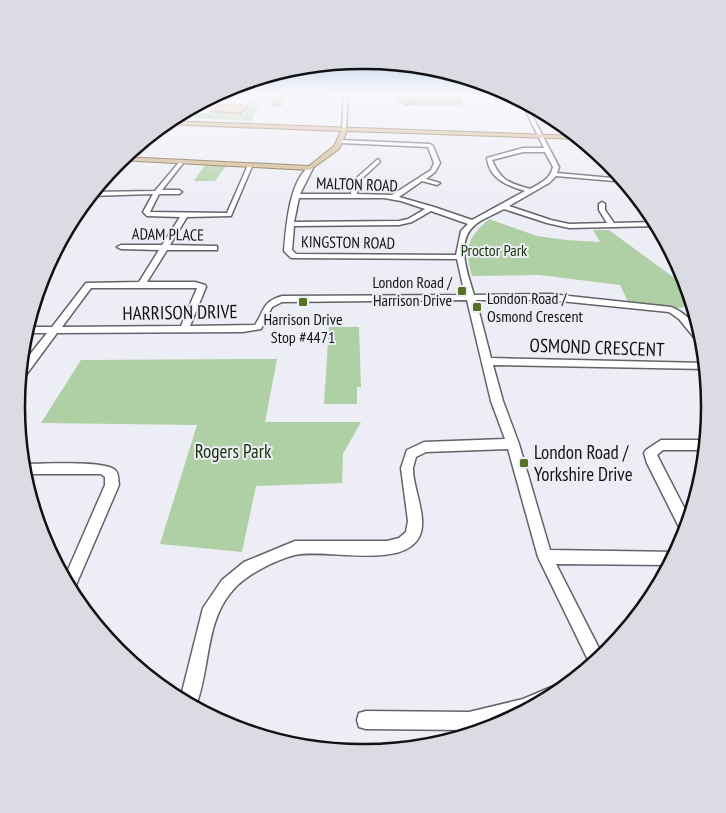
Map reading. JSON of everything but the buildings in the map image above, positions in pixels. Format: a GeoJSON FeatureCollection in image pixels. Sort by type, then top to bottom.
{"type":"FeatureCollection","features":[{"type":"Feature","properties":{"kind":"main road"},"geometry":{"type":"LineString","coordinates":[[342,141],[344,130]]}},
{"type":"Feature","properties":{"kind":"main road"},"geometry":{"type":"LineString","coordinates":[[385,130],[568,138]]}},
{"type":"Feature","properties":{"kind":"main road","name":"KINGSTON ROAD"},"geometry":{"type":"LineString","coordinates":[[310,168],[342,141]]}},
{"type":"Feature","properties":{"kind":"main road"},"geometry":{"type":"LineString","coordinates":[[132,160],[310,168]]}},
{"type":"Feature","properties":{"kind":"street"},"geometry":{"type":"LineString","coordinates":[[538,130],[556,167],[554,174],[547,182],[473,223],[465,231],[458,252],[469,299],[498,401],[513,444],[545,557],[593,654]]}},
{"type":"Feature","properties":{"kind":"street"},"geometry":{"type":"LineString","coordinates":[[342,141],[430,146],[437,163],[433,171],[394,197]]}},
{"type":"Feature","properties":{"kind":"street"},"geometry":{"type":"LineString","coordinates":[[531,191],[505,183],[496,177],[489,159],[523,150],[548,150]]}},
{"type":"Feature","properties":{"kind":"street"},"geometry":{"type":"LineString","coordinates":[[354,196],[354,183],[378,161]]}},
{"type":"Feature","properties":{"kind":"street"},"geometry":{"type":"LineString","coordinates":[[181,162],[156,194],[146,212],[149,215],[229,216],[250,165]]}},
{"type":"Feature","properties":{"kind":"street","name":"KINGSTON ROAD"},"geometry":{"type":"LineString","coordinates":[[310,168],[301,179],[290,224],[288,252],[294,256],[460,257]]}},
{"type":"Feature","properties":{"kind":"street"},"geometry":{"type":"LineString","coordinates":[[554,174],[613,180]]}},
{"type":"Feature","properties":{"kind":"street"},"geometry":{"type":"LineString","coordinates":[[420,179],[437,184]]}},
{"type":"Feature","properties":{"kind":"street"},"geometry":{"type":"LineString","coordinates":[[101,194],[179,192]]}},
{"type":"Feature","properties":{"kind":"street","name":"MALTON ROAD"},"geometry":{"type":"LineString","coordinates":[[296,196],[394,197],[473,223]]}},
{"type":"Feature","properties":{"kind":"street"},"geometry":{"type":"LineString","coordinates":[[602,204],[602,210],[612,225]]}},
{"type":"Feature","properties":{"kind":"street"},"geometry":{"type":"LineString","coordinates":[[502,206],[549,222],[569,226],[647,224]]}},
{"type":"Feature","properties":{"kind":"street"},"geometry":{"type":"LineString","coordinates":[[290,224],[399,223],[410,221],[432,208]]}},
{"type":"Feature","properties":{"kind":"street"},"geometry":{"type":"LineString","coordinates":[[142,284],[184,216]]}},
{"type":"Feature","properties":{"kind":"street","name":"ADAM PLACE"},"geometry":{"type":"LineString","coordinates":[[121,247],[214,248]]}},
{"type":"Feature","properties":{"kind":"street"},"geometry":{"type":"LineString","coordinates":[[28,365],[89,285],[142,284],[202,287],[184,330]]}},
{"type":"Feature","properties":{"kind":"street","name":"OSMOND CRESCENT"},"geometry":{"type":"LineString","coordinates":[[469,299],[550,297],[671,310],[682,317],[692,329]]}},
{"type":"Feature","properties":{"kind":"street","name":"HARRISON DRIVE"},"geometry":{"type":"LineString","coordinates":[[34,330],[184,330],[258,327],[264,319],[267,305],[272,301],[282,299],[469,299]]}},
{"type":"Feature","properties":{"kind":"street","name":"OSMOND CRESCENT"},"geometry":{"type":"LineString","coordinates":[[487,361],[698,366]]}},
{"type":"Feature","properties":{"kind":"street"},"geometry":{"type":"LineString","coordinates":[[190,697],[209,614],[227,585],[249,566],[296,548],[387,548],[403,544],[413,535],[415,521],[407,468],[411,454],[424,447],[513,444]]}},
{"type":"Feature","properties":{"kind":"street"},"geometry":{"type":"LineString","coordinates":[[682,518],[653,463],[650,453],[662,446],[699,445]]}},
{"type":"Feature","properties":{"kind":"street"},"geometry":{"type":"LineString","coordinates":[[31,469],[103,469],[111,474],[112,485],[72,578]]}},
{"type":"Feature","properties":{"kind":"street"},"geometry":{"type":"LineString","coordinates":[[545,557],[665,558]]}},
{"type":"Feature","properties":{"kind":"street"},"geometry":{"type":"LineString","coordinates":[[366,720],[469,721],[509,711]]}},
{"type":"Feature","properties":{"kind":"green space"},"geometry":{"type":"Polygon","coordinates":[[[205,165],[226,166],[215,181],[194,181],[205,165]]]}},
{"type":"Feature","properties":{"kind":"green space","name":"Proctor Park"},"geometry":{"type":"Polygon","coordinates":[[[489,219],[537,236],[600,242],[593,230],[609,230],[676,279],[685,306],[680,308],[629,304],[620,285],[539,275],[472,276],[468,258],[469,244],[489,219]]]}},
{"type":"Feature","properties":{"kind":"green space"},"geometry":{"type":"Polygon","coordinates":[[[329,327],[359,327],[361,387],[357,387],[357,404],[324,404],[329,327]]]}},
{"type":"Feature","properties":{"kind":"green space","name":"Rogers Park"},"geometry":{"type":"Polygon","coordinates":[[[277,359],[265,422],[361,422],[343,454],[342,483],[256,486],[242,552],[160,544],[197,425],[41,423],[81,360],[277,359]]]}},
{"type":"Feature","properties":{"kind":"place","name":"London Road / Harrison Drive"},"geometry":{"type":"Point","coordinates":[462,291]}},
{"type":"Feature","properties":{"kind":"place","name":"Harrison Drive Stop #4471"},"geometry":{"type":"Point","coordinates":[303,302]}},
{"type":"Feature","properties":{"kind":"place","name":"London Road / Osmond Crescent"},"geometry":{"type":"Point","coordinates":[477,307]}},
{"type":"Feature","properties":{"kind":"place","name":"London Road / Yorkshire Drive"},"geometry":{"type":"Point","coordinates":[524,463]}}]}
